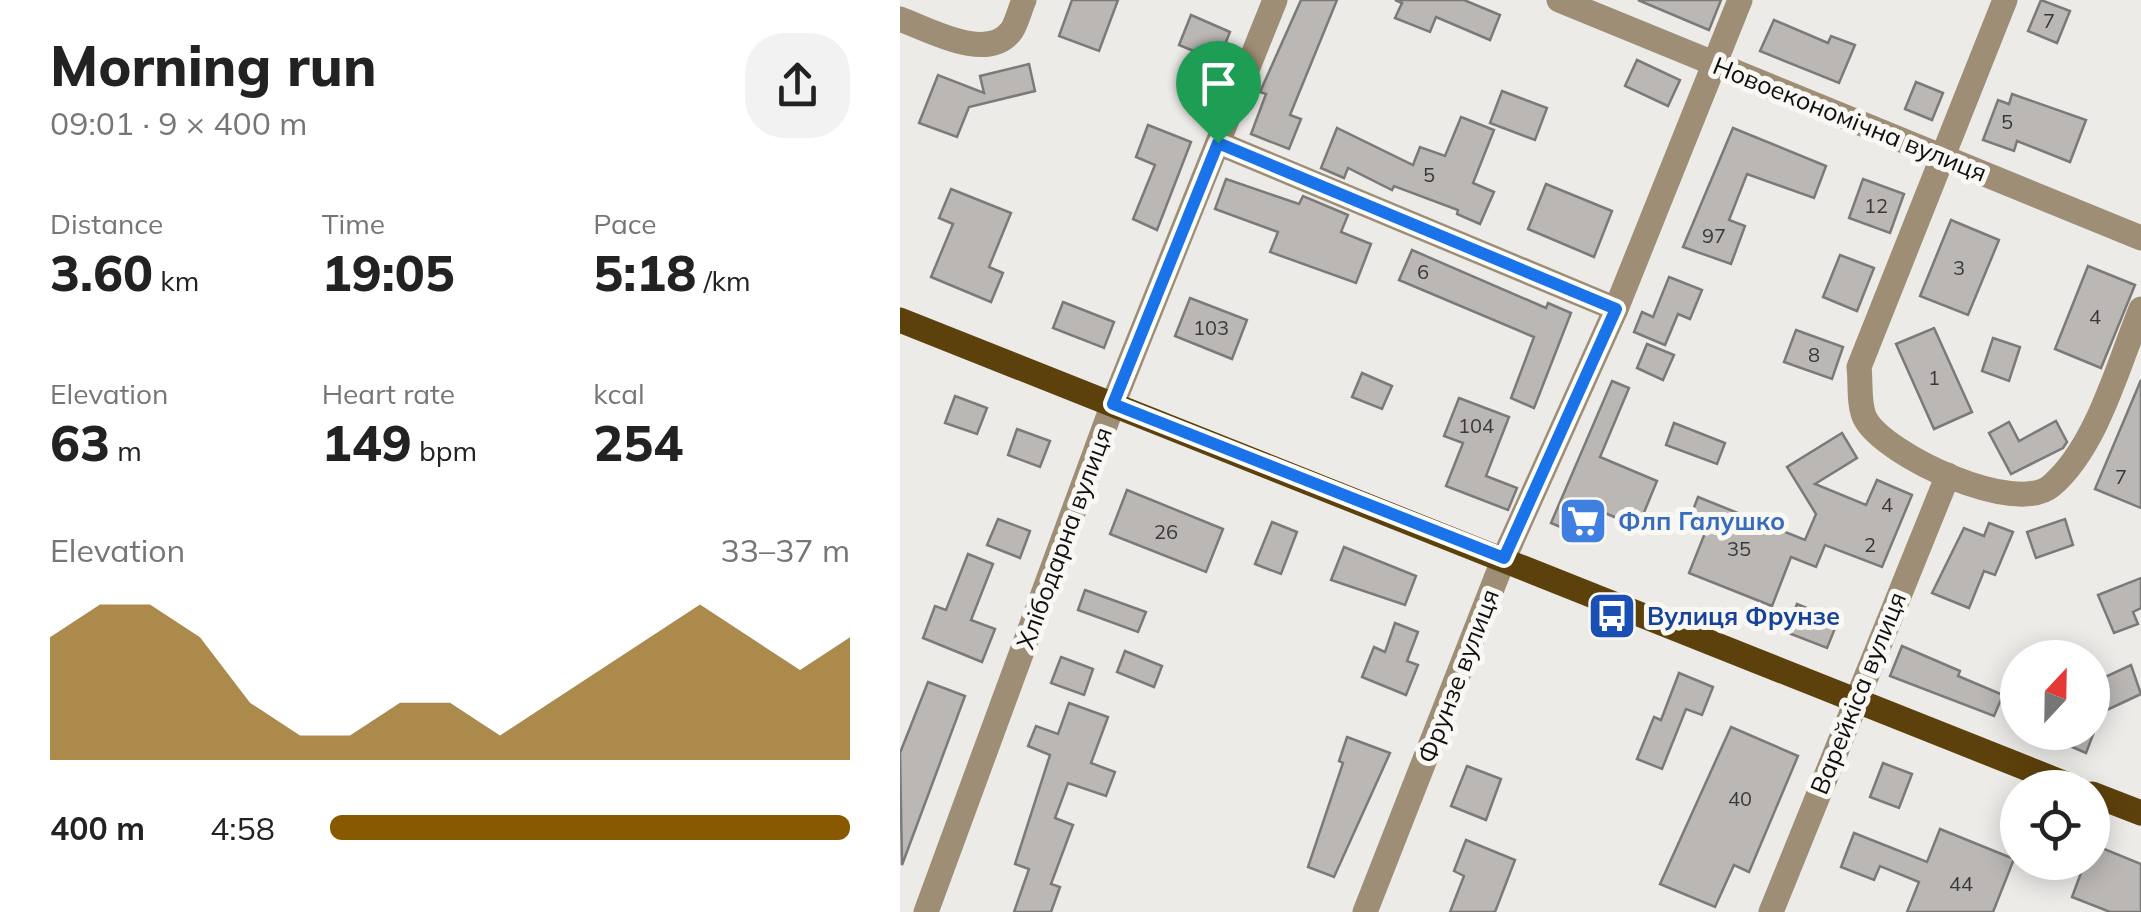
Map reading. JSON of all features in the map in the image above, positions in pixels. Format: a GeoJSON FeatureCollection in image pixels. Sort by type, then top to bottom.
{"type":"FeatureCollection","features":[{"type":"Feature","properties":{"kind":"main road"},"geometry":{"type":"LineString","coordinates":[[900,320],[2031,770]]}},
{"type":"Feature","properties":{"kind":"main road"},"geometry":{"type":"LineString","coordinates":[[2110,801],[2141,814]]}},
{"type":"Feature","properties":{"kind":"street"},"geometry":{"type":"LineString","coordinates":[[900,19],[957,40],[989,44],[1012,30],[1024,0]]}},
{"type":"Feature","properties":{"kind":"street","name":"Хлібодарна вулиця"},"geometry":{"type":"LineString","coordinates":[[926,912],[1113,404],[1275,0]]}},
{"type":"Feature","properties":{"kind":"street","name":"Новоекономічна вулиця"},"geometry":{"type":"LineString","coordinates":[[1559,0],[2141,238]]}},
{"type":"Feature","properties":{"kind":"street","name":"Фрунзе вулиця"},"geometry":{"type":"LineString","coordinates":[[1365,912],[1504,558],[1616,309],[1740,0]]}},
{"type":"Feature","properties":{"kind":"street"},"geometry":{"type":"LineString","coordinates":[[2005,0],[1859,367],[1864,418],[1891,448],[1948,475],[2008,496],[2047,490],[2081,455],[2141,309]]}},
{"type":"Feature","properties":{"kind":"street"},"geometry":{"type":"LineString","coordinates":[[1218,143],[1616,309]]}},
{"type":"Feature","properties":{"kind":"street","name":"Варейкіса вулиця"},"geometry":{"type":"LineString","coordinates":[[1771,912],[1948,475]]}},
{"type":"Feature","properties":{"kind":"building"},"geometry":{"type":"Polygon","coordinates":[[[1072,0],[1118,0],[1099,51],[1059,36],[1072,0]]]}},
{"type":"Feature","properties":{"kind":"building"},"geometry":{"type":"Polygon","coordinates":[[[1301,0],[1337,0],[1290,115],[1301,119],[1289,149],[1251,134],[1266,94],[1260,92],[1301,0]]]}},
{"type":"Feature","properties":{"kind":"building"},"geometry":{"type":"Polygon","coordinates":[[[1395,0],[1464,0],[1500,15],[1490,40],[1436,17],[1430,32],[1395,18],[1402,3],[1395,0]]]}},
{"type":"Feature","properties":{"kind":"building"},"geometry":{"type":"Polygon","coordinates":[[[1638,0],[1721,0],[1709,30],[1638,0]]]}},
{"type":"Feature","properties":{"kind":"building"},"geometry":{"type":"Polygon","coordinates":[[[2041,0],[2070,11],[2057,43],[2028,31],[2041,0]]]}},
{"type":"Feature","properties":{"kind":"building"},"geometry":{"type":"Polygon","coordinates":[[[1191,15],[1230,32],[1218,61],[1179,45],[1191,15]]]}},
{"type":"Feature","properties":{"kind":"building"},"geometry":{"type":"Polygon","coordinates":[[[1774,20],[1828,43],[1831,36],[1855,45],[1839,83],[1760,51],[1774,20]]]}},
{"type":"Feature","properties":{"kind":"building"},"geometry":{"type":"Polygon","coordinates":[[[1637,60],[1680,80],[1668,106],[1625,86],[1637,60]]]}},
{"type":"Feature","properties":{"kind":"building"},"geometry":{"type":"Polygon","coordinates":[[[1029,64],[1035,91],[969,107],[957,137],[919,123],[938,75],[984,93],[980,76],[1029,64]]]}},
{"type":"Feature","properties":{"kind":"building"},"geometry":{"type":"Polygon","coordinates":[[[1916,82],[1943,93],[1932,120],[1905,109],[1916,82]]]}},
{"type":"Feature","properties":{"kind":"building"},"geometry":{"type":"Polygon","coordinates":[[[1502,91],[1547,108],[1535,140],[1490,123],[1502,91]]]}},
{"type":"Feature","properties":{"kind":"building"},"geometry":{"type":"Polygon","coordinates":[[[2012,94],[2086,120],[2070,162],[2017,141],[2014,151],[1983,140],[1998,100],[2009,104],[2012,94]]]}},
{"type":"Feature","properties":{"kind":"building"},"geometry":{"type":"Polygon","coordinates":[[[1461,117],[1494,130],[1473,183],[1494,192],[1480,224],[1457,214],[1458,210],[1394,186],[1392,190],[1348,168],[1344,178],[1321,168],[1337,128],[1413,165],[1420,147],[1445,156],[1461,117]]]}},
{"type":"Feature","properties":{"kind":"building"},"geometry":{"type":"Polygon","coordinates":[[[1148,125],[1191,142],[1157,230],[1133,219],[1155,165],[1136,157],[1148,125]]]}},
{"type":"Feature","properties":{"kind":"building"},"geometry":{"type":"Polygon","coordinates":[[[1733,128],[1826,166],[1814,198],[1747,174],[1729,220],[1745,226],[1731,264],[1683,247],[1733,128]]]}},
{"type":"Feature","properties":{"kind":"building"},"geometry":{"type":"Polygon","coordinates":[[[1226,179],[1299,204],[1303,196],[1348,215],[1341,232],[1371,244],[1356,283],[1270,252],[1278,232],[1215,209],[1226,179]]]}},
{"type":"Feature","properties":{"kind":"building"},"geometry":{"type":"Polygon","coordinates":[[[1863,179],[1904,194],[1890,233],[1849,218],[1863,179]]]}},
{"type":"Feature","properties":{"kind":"building"},"geometry":{"type":"Polygon","coordinates":[[[1546,184],[1612,211],[1594,257],[1528,229],[1546,184]]]}},
{"type":"Feature","properties":{"kind":"building"},"geometry":{"type":"Polygon","coordinates":[[[951,189],[1011,213],[989,267],[1003,273],[991,302],[931,277],[953,224],[939,218],[951,189]]]}},
{"type":"Feature","properties":{"kind":"building"},"geometry":{"type":"Polygon","coordinates":[[[1951,220],[1999,240],[1968,315],[1920,296],[1951,220]]]}},
{"type":"Feature","properties":{"kind":"building"},"geometry":{"type":"Polygon","coordinates":[[[1412,250],[1546,308],[1548,303],[1571,313],[1534,408],[1511,398],[1534,337],[1399,280],[1412,250]]]}},
{"type":"Feature","properties":{"kind":"building"},"geometry":{"type":"Polygon","coordinates":[[[1840,255],[1874,268],[1857,311],[1823,297],[1840,255]]]}},
{"type":"Feature","properties":{"kind":"building"},"geometry":{"type":"Polygon","coordinates":[[[2088,266],[2135,285],[2101,368],[2055,349],[2088,266]]]}},
{"type":"Feature","properties":{"kind":"building"},"geometry":{"type":"Polygon","coordinates":[[[1669,277],[1702,290],[1690,319],[1678,314],[1665,345],[1634,332],[1642,312],[1653,317],[1669,277]]]}},
{"type":"Feature","properties":{"kind":"building"},"geometry":{"type":"Polygon","coordinates":[[[1190,298],[1247,320],[1232,359],[1175,336],[1190,298]]]}},
{"type":"Feature","properties":{"kind":"building"},"geometry":{"type":"Polygon","coordinates":[[[1063,302],[1114,322],[1104,348],[1053,328],[1063,302]]]}},
{"type":"Feature","properties":{"kind":"building"},"geometry":{"type":"Polygon","coordinates":[[[1934,328],[1972,412],[1934,429],[1896,344],[1934,328]]]}},
{"type":"Feature","properties":{"kind":"building"},"geometry":{"type":"Polygon","coordinates":[[[1796,330],[1843,347],[1832,379],[1784,362],[1796,330]]]}},
{"type":"Feature","properties":{"kind":"building"},"geometry":{"type":"Polygon","coordinates":[[[1993,338],[2020,347],[2009,381],[1982,371],[1993,338]]]}},
{"type":"Feature","properties":{"kind":"building"},"geometry":{"type":"Polygon","coordinates":[[[1647,344],[1674,355],[1663,380],[1637,368],[1647,344]]]}},
{"type":"Feature","properties":{"kind":"building"},"geometry":{"type":"Polygon","coordinates":[[[1362,373],[1392,386],[1382,409],[1352,397],[1362,373]]]}},
{"type":"Feature","properties":{"kind":"building"},"geometry":{"type":"Polygon","coordinates":[[[2141,380],[2141,508],[2095,489],[2141,380]]]}},
{"type":"Feature","properties":{"kind":"building"},"geometry":{"type":"Polygon","coordinates":[[[1612,381],[1629,388],[1600,457],[1657,481],[1638,527],[1605,513],[1594,541],[1551,523],[1612,381]]]}},
{"type":"Feature","properties":{"kind":"building"},"geometry":{"type":"Polygon","coordinates":[[[955,396],[987,408],[977,434],[945,423],[955,396]]]}},
{"type":"Feature","properties":{"kind":"building"},"geometry":{"type":"Polygon","coordinates":[[[1459,398],[1509,417],[1486,476],[1517,488],[1508,510],[1446,486],[1463,443],[1444,436],[1459,398]]]}},
{"type":"Feature","properties":{"kind":"building"},"geometry":{"type":"Polygon","coordinates":[[[2056,421],[2067,442],[2063,448],[2011,474],[1989,433],[2009,422],[2019,441],[2056,421]]]}},
{"type":"Feature","properties":{"kind":"building"},"geometry":{"type":"Polygon","coordinates":[[[1674,423],[1725,443],[1717,464],[1666,445],[1674,423]]]}},
{"type":"Feature","properties":{"kind":"building"},"geometry":{"type":"Polygon","coordinates":[[[1017,429],[1050,441],[1040,467],[1008,455],[1017,429]]]}},
{"type":"Feature","properties":{"kind":"building"},"geometry":{"type":"Polygon","coordinates":[[[1842,433],[1857,458],[1815,484],[1866,505],[1877,480],[1912,495],[1882,567],[1825,545],[1816,567],[1791,557],[1772,606],[1689,573],[1707,528],[1689,521],[1698,497],[1805,540],[1816,514],[1787,467],[1842,433]]]}},
{"type":"Feature","properties":{"kind":"building"},"geometry":{"type":"Polygon","coordinates":[[[1127,490],[1223,529],[1206,572],[1110,534],[1127,490]]]}},
{"type":"Feature","properties":{"kind":"building"},"geometry":{"type":"Polygon","coordinates":[[[998,519],[1030,531],[1020,558],[987,545],[998,519]]]}},
{"type":"Feature","properties":{"kind":"building"},"geometry":{"type":"Polygon","coordinates":[[[2065,519],[2073,545],[2036,558],[2027,532],[2065,519]]]}},
{"type":"Feature","properties":{"kind":"building"},"geometry":{"type":"Polygon","coordinates":[[[1272,522],[1297,532],[1281,574],[1255,564],[1272,522]]]}},
{"type":"Feature","properties":{"kind":"building"},"geometry":{"type":"Polygon","coordinates":[[[1989,523],[2013,532],[1995,575],[1984,571],[1969,608],[1932,593],[1964,528],[1984,536],[1989,523]]]}},
{"type":"Feature","properties":{"kind":"building"},"geometry":{"type":"Polygon","coordinates":[[[1344,547],[1416,576],[1405,605],[1331,580],[1344,547]]]}},
{"type":"Feature","properties":{"kind":"building"},"geometry":{"type":"Polygon","coordinates":[[[968,554],[993,564],[971,620],[995,629],[982,662],[923,638],[935,606],[946,610],[968,554]]]}},
{"type":"Feature","properties":{"kind":"building"},"geometry":{"type":"Polygon","coordinates":[[[2141,578],[2141,608],[2133,612],[2138,624],[2114,633],[2098,595],[2141,578]]]}},
{"type":"Feature","properties":{"kind":"building"},"geometry":{"type":"Polygon","coordinates":[[[1085,590],[1146,612],[1138,632],[1078,610],[1085,590]]]}},
{"type":"Feature","properties":{"kind":"building"},"geometry":{"type":"Polygon","coordinates":[[[1797,604],[1838,621],[1827,648],[1786,632],[1797,604]]]}},
{"type":"Feature","properties":{"kind":"building"},"geometry":{"type":"Polygon","coordinates":[[[1395,623],[1418,632],[1407,661],[1418,665],[1406,695],[1362,677],[1374,647],[1385,652],[1395,623]]]}},
{"type":"Feature","properties":{"kind":"building"},"geometry":{"type":"Polygon","coordinates":[[[1902,646],[2000,694],[2000,702],[1994,716],[1890,676],[1902,646]]]}},
{"type":"Feature","properties":{"kind":"building"},"geometry":{"type":"Polygon","coordinates":[[[1125,651],[1162,666],[1154,687],[1117,672],[1125,651]]]}},
{"type":"Feature","properties":{"kind":"building"},"geometry":{"type":"Polygon","coordinates":[[[1061,657],[1093,669],[1084,695],[1051,683],[1061,657]]]}},
{"type":"Feature","properties":{"kind":"building"},"geometry":{"type":"Polygon","coordinates":[[[2131,665],[2141,694],[2110,709],[2110,675],[2131,665]]]}},
{"type":"Feature","properties":{"kind":"building"},"geometry":{"type":"Polygon","coordinates":[[[1679,673],[1713,687],[1702,715],[1686,709],[1662,769],[1637,759],[1654,717],[1661,720],[1679,673]]]}},
{"type":"Feature","properties":{"kind":"building"},"geometry":{"type":"Polygon","coordinates":[[[928,682],[965,696],[902,865],[900,753],[928,682]]]}},
{"type":"Feature","properties":{"kind":"building"},"geometry":{"type":"Polygon","coordinates":[[[1069,703],[1108,717],[1091,763],[1115,772],[1106,796],[1068,783],[1055,818],[1073,825],[1051,884],[1060,887],[1051,912],[1014,912],[1029,869],[1015,864],[1050,755],[1028,746],[1036,726],[1058,734],[1069,703]]]}},
{"type":"Feature","properties":{"kind":"building"},"geometry":{"type":"Polygon","coordinates":[[[1731,727],[1798,756],[1749,872],[1734,865],[1715,907],[1660,884],[1731,727]]]}},
{"type":"Feature","properties":{"kind":"building"},"geometry":{"type":"Polygon","coordinates":[[[1347,737],[1390,753],[1334,877],[1308,867],[1343,763],[1339,761],[1347,737]]]}},
{"type":"Feature","properties":{"kind":"building"},"geometry":{"type":"Polygon","coordinates":[[[1883,763],[1912,774],[1899,808],[1870,797],[1883,763]]]}},
{"type":"Feature","properties":{"kind":"building"},"geometry":{"type":"Polygon","coordinates":[[[1467,766],[1501,779],[1486,820],[1451,806],[1467,766]]]}},
{"type":"Feature","properties":{"kind":"building"},"geometry":{"type":"Polygon","coordinates":[[[1940,829],[2000,853],[2000,880],[2006,880],[1993,912],[1907,912],[1919,882],[1880,866],[1874,880],[1841,867],[1854,833],[1927,862],[1940,829]]]}},
{"type":"Feature","properties":{"kind":"building"},"geometry":{"type":"Polygon","coordinates":[[[1466,840],[1515,860],[1495,912],[1450,912],[1464,876],[1454,871],[1466,840]]]}},
{"type":"Feature","properties":{"kind":"building"},"geometry":{"type":"Polygon","coordinates":[[[2110,851],[2141,864],[2141,912],[2110,912],[2072,897],[2078,880],[2110,880],[2110,851]]]}},
{"type":"Feature","properties":{"kind":"place","name":"Флп Галушко"},"geometry":{"type":"Point","coordinates":[1583,521]}},
{"type":"Feature","properties":{"kind":"place","name":"Вулиця Фрунзе"},"geometry":{"type":"Point","coordinates":[1612,616]}},
{"type":"Feature","properties":{"kind":"route"},"geometry":{"type":"LineString","coordinates":[[1218,143],[1616,309],[1504,558],[1113,404],[1218,143]]}}]}
